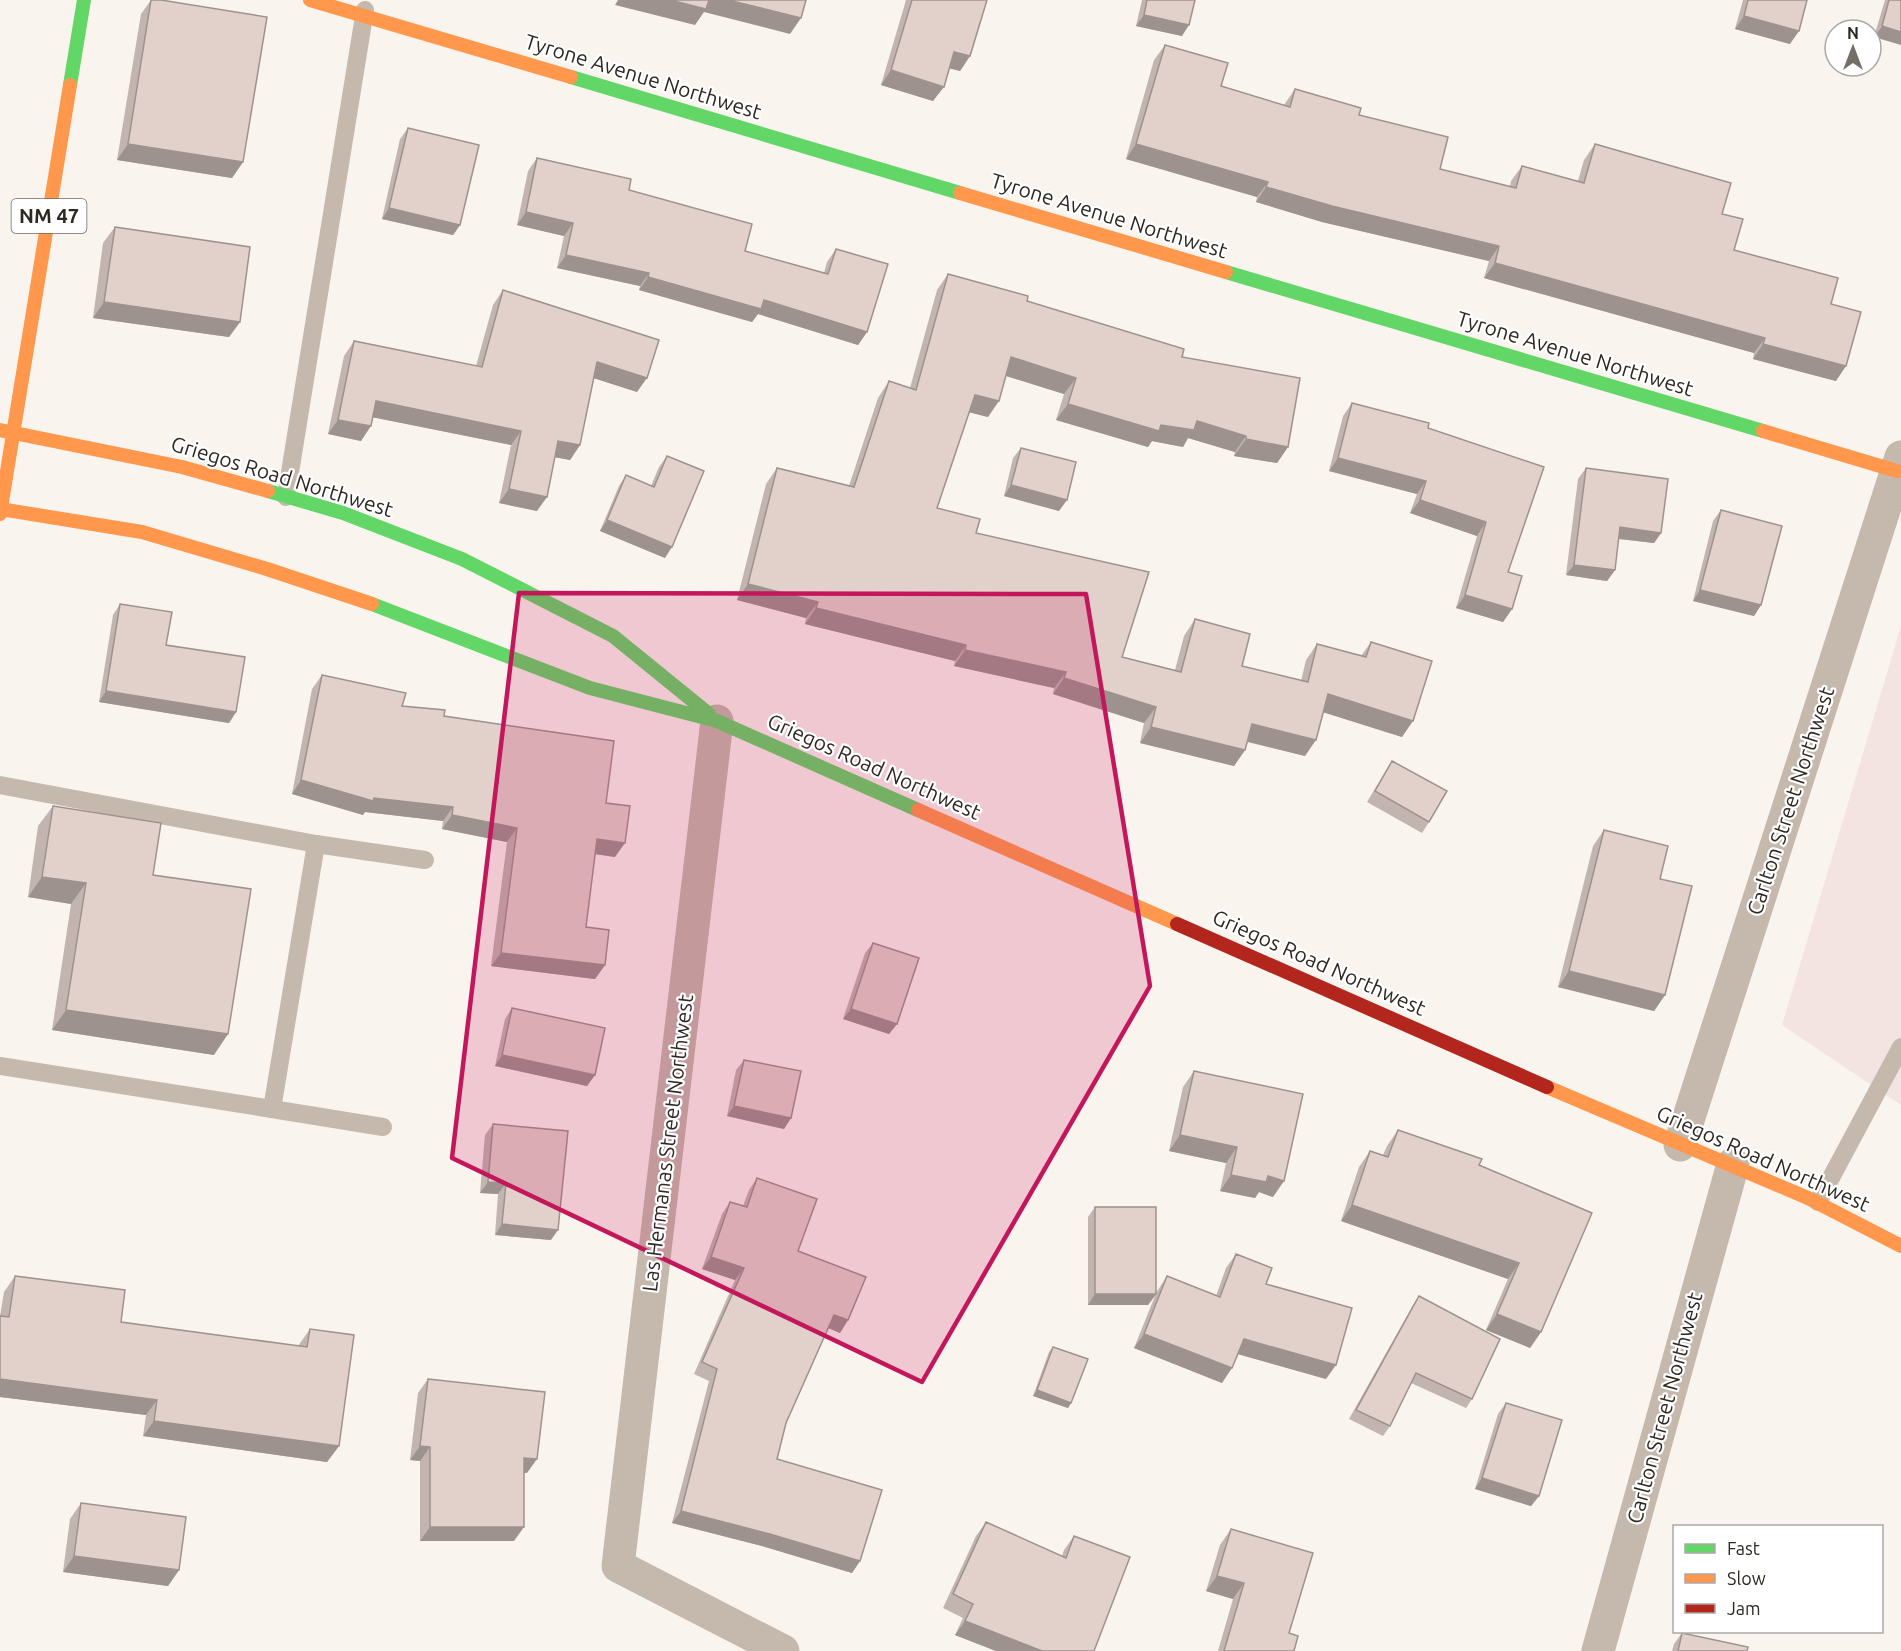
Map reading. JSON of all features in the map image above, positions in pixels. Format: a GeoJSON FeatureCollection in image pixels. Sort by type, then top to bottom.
{"type":"FeatureCollection","features":[{"type":"Feature","properties":{"kind":"main road","name":"NM 47"},"geometry":{"type":"LineString","coordinates":[[0,511],[15,432],[84,0]]}},
{"type":"Feature","properties":{"kind":"main road","name":"Tyrone Avenue Northwest"},"geometry":{"type":"LineString","coordinates":[[310,0],[366,8],[1899,464]]}},
{"type":"Feature","properties":{"kind":"main road","name":"Griegos Road Northwest"},"geometry":{"type":"LineString","coordinates":[[0,430],[182,467],[343,513],[462,559],[613,636],[717,721]]}},
{"type":"Feature","properties":{"kind":"main road","name":"Griegos Road Northwest"},"geometry":{"type":"LineString","coordinates":[[0,511],[142,532],[267,569],[404,615],[590,688],[717,721],[1680,1145],[1733,1164],[1818,1202],[1901,1246]]}},
{"type":"Feature","properties":{"kind":"street","name":"Carlton Street Northwest"},"geometry":{"type":"LineString","coordinates":[[1680,1145],[1899,464]]}},
{"type":"Feature","properties":{"kind":"street","name":"Las Hermanas Street Northwest"},"geometry":{"type":"LineString","coordinates":[[717,721],[618,1566],[783,1651]]}},
{"type":"Feature","properties":{"kind":"street","name":"Carlton Street Northwest"},"geometry":{"type":"LineString","coordinates":[[1598,1651],[1733,1164]]}},
{"type":"Feature","properties":{"kind":"lane"},"geometry":{"type":"LineString","coordinates":[[286,497],[366,8]]}},
{"type":"Feature","properties":{"kind":"lane"},"geometry":{"type":"LineString","coordinates":[[0,785],[316,844],[425,860]]}},
{"type":"Feature","properties":{"kind":"lane"},"geometry":{"type":"LineString","coordinates":[[272,1109],[316,844]]}},
{"type":"Feature","properties":{"kind":"lane"},"geometry":{"type":"LineString","coordinates":[[1818,1202],[1901,1047]]}},
{"type":"Feature","properties":{"kind":"lane"},"geometry":{"type":"LineString","coordinates":[[0,1066],[383,1126]]}},
{"type":"Feature","properties":{"kind":"highlighted area"},"geometry":{"type":"Polygon","coordinates":[[[519,593],[1086,594],[1150,986],[922,1382],[452,1158],[519,593]]]}},
{"type":"Feature","properties":{"kind":"shaded area"},"geometry":{"type":"Polygon","coordinates":[[[1901,626],[1901,1105],[1782,1025],[1901,626]]]}},
{"type":"Feature","properties":{"kind":"building"},"geometry":{"type":"Polygon","coordinates":[[[151,0],[267,17],[243,162],[128,144],[151,0]]]}},
{"type":"Feature","properties":{"kind":"building"},"geometry":{"type":"Polygon","coordinates":[[[670,0],[709,0],[706,9],[670,0]]]}},
{"type":"Feature","properties":{"kind":"building"},"geometry":{"type":"Polygon","coordinates":[[[728,0],[806,0],[801,18],[728,0]]]}},
{"type":"Feature","properties":{"kind":"building"},"geometry":{"type":"Polygon","coordinates":[[[912,0],[987,0],[970,56],[954,52],[944,87],[891,70],[912,0]]]}},
{"type":"Feature","properties":{"kind":"building"},"geometry":{"type":"Polygon","coordinates":[[[1147,0],[1195,0],[1189,25],[1144,15],[1147,0]]]}},
{"type":"Feature","properties":{"kind":"building"},"geometry":{"type":"Polygon","coordinates":[[[1748,0],[1807,0],[1799,31],[1744,16],[1748,0]]]}},
{"type":"Feature","properties":{"kind":"building"},"geometry":{"type":"Polygon","coordinates":[[[1889,0],[1901,0],[1901,32],[1883,26],[1889,0]]]}},
{"type":"Feature","properties":{"kind":"building"},"geometry":{"type":"Polygon","coordinates":[[[1165,45],[1228,63],[1221,86],[1290,107],[1295,89],[1361,108],[1359,115],[1448,137],[1440,169],[1516,188],[1522,166],[1584,183],[1595,144],[1731,183],[1722,214],[1743,219],[1734,250],[1838,278],[1831,304],[1861,312],[1846,366],[1763,344],[1765,338],[1495,263],[1499,246],[1332,206],[1266,187],[1268,182],[1136,144],[1165,45]]]}},
{"type":"Feature","properties":{"kind":"building"},"geometry":{"type":"Polygon","coordinates":[[[408,128],[479,145],[460,225],[389,208],[408,128]]]}},
{"type":"Feature","properties":{"kind":"building"},"geometry":{"type":"Polygon","coordinates":[[[537,158],[631,179],[629,190],[752,224],[745,251],[828,274],[836,249],[888,264],[867,332],[764,300],[761,309],[648,277],[649,273],[566,255],[573,223],[526,212],[537,158]]]}},
{"type":"Feature","properties":{"kind":"building"},"geometry":{"type":"Polygon","coordinates":[[[115,227],[250,247],[240,322],[104,302],[115,227]]]}},
{"type":"Feature","properties":{"kind":"building"},"geometry":{"type":"Polygon","coordinates":[[[948,274],[1028,296],[1027,301],[1184,349],[1182,357],[1300,378],[1288,447],[1246,439],[1246,436],[1197,421],[1194,430],[1161,425],[1159,431],[1068,404],[1076,378],[1011,357],[999,401],[975,395],[937,508],[980,519],[976,533],[1149,572],[1122,657],[1181,672],[1195,619],[1250,634],[1242,666],[1308,682],[1317,644],[1366,657],[1371,642],[1432,661],[1413,721],[1328,694],[1316,740],[1252,724],[1245,750],[1151,727],[1156,707],[1064,678],[1066,672],[965,650],[966,645],[816,608],[818,602],[748,584],[777,468],[854,487],[889,381],[916,390],[948,274]]]}},
{"type":"Feature","properties":{"kind":"building"},"geometry":{"type":"Polygon","coordinates":[[[503,290],[659,340],[647,378],[597,362],[580,445],[558,441],[547,497],[509,489],[521,431],[376,401],[371,426],[338,420],[354,341],[482,367],[503,290]]]}},
{"type":"Feature","properties":{"kind":"building"},"geometry":{"type":"Polygon","coordinates":[[[1352,403],[1429,423],[1428,428],[1544,467],[1508,572],[1522,576],[1512,609],[1465,595],[1486,522],[1420,500],[1426,481],[1338,458],[1352,403]]]}},
{"type":"Feature","properties":{"kind":"building"},"geometry":{"type":"Polygon","coordinates":[[[1021,448],[1076,462],[1067,500],[1011,485],[1021,448]]]}},
{"type":"Feature","properties":{"kind":"building"},"geometry":{"type":"Polygon","coordinates":[[[667,456],[704,471],[672,547],[607,520],[626,475],[654,487],[667,456]]]}},
{"type":"Feature","properties":{"kind":"building"},"geometry":{"type":"Polygon","coordinates":[[[1586,468],[1668,479],[1661,533],[1620,527],[1615,570],[1574,565],[1586,468]]]}},
{"type":"Feature","properties":{"kind":"building"},"geometry":{"type":"Polygon","coordinates":[[[1721,510],[1782,526],[1761,605],[1700,590],[1721,510]]]}},
{"type":"Feature","properties":{"kind":"building"},"geometry":{"type":"Polygon","coordinates":[[[120,604],[172,612],[166,645],[245,657],[236,712],[106,691],[120,604]]]}},
{"type":"Feature","properties":{"kind":"building"},"geometry":{"type":"Polygon","coordinates":[[[322,675],[406,693],[402,706],[445,710],[444,716],[614,741],[606,803],[630,806],[625,843],[597,839],[586,927],[609,930],[605,965],[501,953],[517,828],[452,815],[453,807],[374,798],[373,801],[301,780],[322,675]]]}},
{"type":"Feature","properties":{"kind":"building"},"geometry":{"type":"Polygon","coordinates":[[[1392,761],[1447,791],[1429,822],[1375,791],[1392,761]]]}},
{"type":"Feature","properties":{"kind":"building"},"geometry":{"type":"Polygon","coordinates":[[[53,806],[161,823],[153,875],[251,889],[228,1034],[66,1010],[86,883],[42,877],[53,806]]]}},
{"type":"Feature","properties":{"kind":"building"},"geometry":{"type":"Polygon","coordinates":[[[1604,830],[1668,846],[1660,879],[1692,886],[1665,995],[1569,971],[1604,830]]]}},
{"type":"Feature","properties":{"kind":"building"},"geometry":{"type":"Polygon","coordinates":[[[873,943],[919,958],[897,1024],[851,1009],[873,943]]]}},
{"type":"Feature","properties":{"kind":"building"},"geometry":{"type":"Polygon","coordinates":[[[512,1008],[605,1028],[595,1075],[502,1055],[512,1008]]]}},
{"type":"Feature","properties":{"kind":"building"},"geometry":{"type":"Polygon","coordinates":[[[744,1060],[801,1071],[791,1118],[734,1106],[744,1060]]]}},
{"type":"Feature","properties":{"kind":"building"},"geometry":{"type":"Polygon","coordinates":[[[1194,1071],[1303,1094],[1284,1181],[1268,1176],[1266,1182],[1231,1175],[1237,1147],[1180,1135],[1194,1071]]]}},
{"type":"Feature","properties":{"kind":"building"},"geometry":{"type":"Polygon","coordinates":[[[493,1124],[568,1131],[558,1230],[502,1224],[506,1183],[488,1182],[493,1124]]]}},
{"type":"Feature","properties":{"kind":"building"},"geometry":{"type":"Polygon","coordinates":[[[1398,1130],[1482,1159],[1479,1165],[1592,1213],[1541,1332],[1497,1314],[1519,1263],[1352,1205],[1370,1151],[1388,1157],[1398,1130]]]}},
{"type":"Feature","properties":{"kind":"building"},"geometry":{"type":"Polygon","coordinates":[[[757,1178],[817,1199],[798,1251],[866,1277],[848,1320],[834,1315],[786,1423],[777,1459],[882,1490],[860,1561],[681,1511],[717,1369],[702,1362],[744,1268],[711,1257],[730,1202],[747,1207],[757,1178]]]}},
{"type":"Feature","properties":{"kind":"building"},"geometry":{"type":"Polygon","coordinates":[[[1095,1207],[1156,1207],[1156,1294],[1095,1294],[1095,1207]]]}},
{"type":"Feature","properties":{"kind":"building"},"geometry":{"type":"Polygon","coordinates":[[[1236,1254],[1272,1268],[1266,1284],[1352,1308],[1336,1365],[1244,1339],[1232,1368],[1144,1334],[1167,1276],[1220,1297],[1236,1254]]]}},
{"type":"Feature","properties":{"kind":"building"},"geometry":{"type":"Polygon","coordinates":[[[15,1276],[125,1290],[121,1322],[307,1347],[310,1329],[354,1335],[339,1446],[154,1421],[157,1400],[0,1379],[0,1316],[9,1317],[15,1276]]]}},
{"type":"Feature","properties":{"kind":"building"},"geometry":{"type":"Polygon","coordinates":[[[1419,1296],[1500,1339],[1472,1399],[1416,1373],[1390,1426],[1356,1410],[1419,1296]]]}},
{"type":"Feature","properties":{"kind":"building"},"geometry":{"type":"Polygon","coordinates":[[[1053,1347],[1088,1359],[1071,1403],[1037,1390],[1053,1347]]]}},
{"type":"Feature","properties":{"kind":"building"},"geometry":{"type":"Polygon","coordinates":[[[428,1379],[545,1392],[537,1459],[524,1458],[524,1527],[430,1527],[430,1447],[420,1446],[428,1379]]]}},
{"type":"Feature","properties":{"kind":"building"},"geometry":{"type":"Polygon","coordinates":[[[1506,1403],[1562,1420],[1539,1496],[1482,1478],[1506,1403]]]}},
{"type":"Feature","properties":{"kind":"building"},"geometry":{"type":"Polygon","coordinates":[[[81,1503],[186,1517],[179,1570],[74,1556],[81,1503]]]}},
{"type":"Feature","properties":{"kind":"building"},"geometry":{"type":"Polygon","coordinates":[[[986,1522],[1066,1558],[1074,1536],[1130,1557],[1094,1651],[1042,1651],[965,1621],[973,1604],[953,1594],[986,1522]]]}},
{"type":"Feature","properties":{"kind":"building"},"geometry":{"type":"Polygon","coordinates":[[[1231,1529],[1313,1553],[1289,1633],[1298,1636],[1294,1651],[1224,1651],[1244,1583],[1217,1576],[1231,1529]]]}},
{"type":"Feature","properties":{"kind":"building"},"geometry":{"type":"Polygon","coordinates":[[[1682,1633],[1748,1647],[1747,1651],[1678,1651],[1682,1633]]]}},
{"type":"Feature","properties":{"kind":"traffic: fast"},"geometry":{"type":"LineString","coordinates":[[70,85],[84,0]]}},
{"type":"Feature","properties":{"kind":"traffic: fast"},"geometry":{"type":"LineString","coordinates":[[571,77],[960,193]]}},
{"type":"Feature","properties":{"kind":"traffic: fast"},"geometry":{"type":"LineString","coordinates":[[1226,272],[1763,431]]}},
{"type":"Feature","properties":{"kind":"traffic: fast"},"geometry":{"type":"LineString","coordinates":[[268,491],[343,513],[462,559],[613,636],[709,714]]}},
{"type":"Feature","properties":{"kind":"traffic: fast"},"geometry":{"type":"LineString","coordinates":[[372,604],[590,688],[717,721],[918,810]]}},
{"type":"Feature","properties":{"kind":"traffic: slow"},"geometry":{"type":"LineString","coordinates":[[310,0],[571,77]]}},
{"type":"Feature","properties":{"kind":"traffic: slow"},"geometry":{"type":"LineString","coordinates":[[0,514],[70,85]]}},
{"type":"Feature","properties":{"kind":"traffic: slow"},"geometry":{"type":"LineString","coordinates":[[960,193],[1226,272]]}},
{"type":"Feature","properties":{"kind":"traffic: slow"},"geometry":{"type":"LineString","coordinates":[[0,430],[182,467],[268,491]]}},
{"type":"Feature","properties":{"kind":"traffic: slow"},"geometry":{"type":"LineString","coordinates":[[1763,431],[1897,471]]}},
{"type":"Feature","properties":{"kind":"traffic: slow"},"geometry":{"type":"LineString","coordinates":[[0,509],[142,532],[267,569],[372,604]]}},
{"type":"Feature","properties":{"kind":"traffic: slow"},"geometry":{"type":"LineString","coordinates":[[918,810],[1177,924]]}},
{"type":"Feature","properties":{"kind":"traffic: slow"},"geometry":{"type":"LineString","coordinates":[[1547,1087],[1808,1198],[1901,1246]]}},
{"type":"Feature","properties":{"kind":"traffic: jam"},"geometry":{"type":"LineString","coordinates":[[1177,924],[1547,1087]]}}]}
